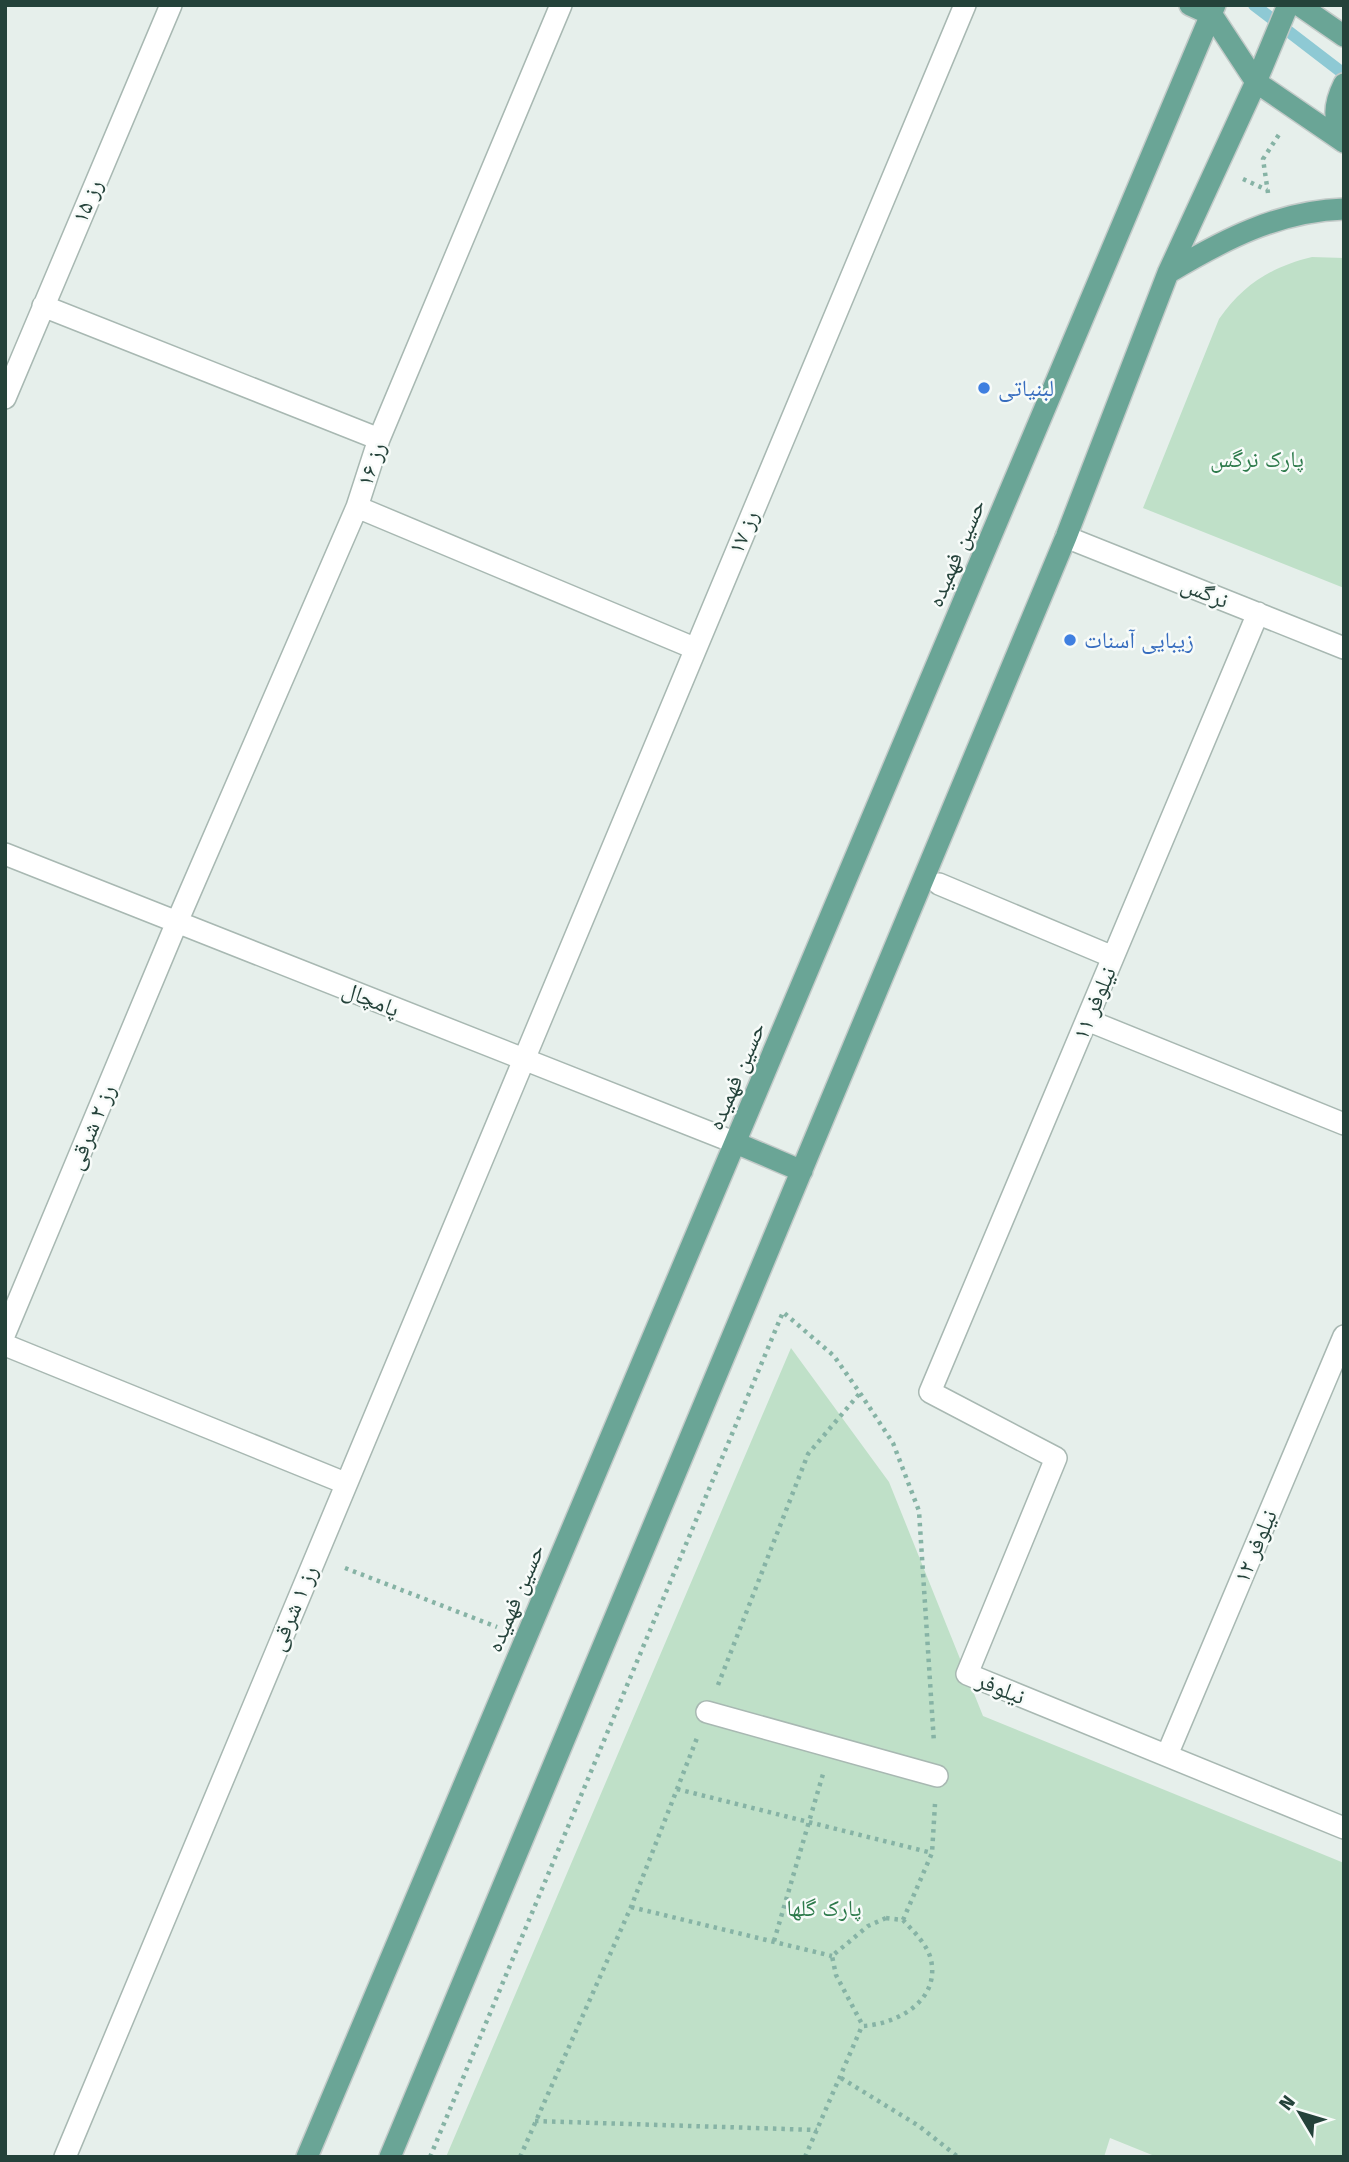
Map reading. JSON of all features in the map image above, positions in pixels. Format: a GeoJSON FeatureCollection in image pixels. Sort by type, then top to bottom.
{"type":"FeatureCollection","features":[{"type":"Feature","properties":{"kind":"main road"},"geometry":{"type":"LineString","coordinates":[[1190,5],[1214,10],[1256,82],[1343,141]]}},
{"type":"Feature","properties":{"kind":"main road"},"geometry":{"type":"LineString","coordinates":[[390,2157],[1066,537],[1168,273],[1256,82],[1288,5]]}},
{"type":"Feature","properties":{"kind":"main road"},"geometry":{"type":"LineString","coordinates":[[1298,5],[1344,36]]}},
{"type":"Feature","properties":{"kind":"main road","name":"حسین فهمیده"},"geometry":{"type":"LineString","coordinates":[[307,2157],[1214,10]]}},
{"type":"Feature","properties":{"kind":"main road"},"geometry":{"type":"LineString","coordinates":[[1343,141],[1334,120],[1336,103],[1344,85]]}},
{"type":"Feature","properties":{"kind":"main road"},"geometry":{"type":"LineString","coordinates":[[1168,273],[1227,237],[1313,210],[1344,209]]}},
{"type":"Feature","properties":{"kind":"main road"},"geometry":{"type":"LineString","coordinates":[[736,1143],[802,1171]]}},
{"type":"Feature","properties":{"kind":"street","name":"رز ۱۵"},"geometry":{"type":"LineString","coordinates":[[8,385],[171,5]]}},
{"type":"Feature","properties":{"kind":"street","name":"رز ۱۶"},"geometry":{"type":"LineString","coordinates":[[177,922],[357,507],[379,439],[561,5]]}},
{"type":"Feature","properties":{"kind":"street","name":"رز ۱۷"},"geometry":{"type":"LineString","coordinates":[[522,1058],[965,5]]}},
{"type":"Feature","properties":{"kind":"street"},"geometry":{"type":"LineString","coordinates":[[43,306],[379,439]]}},
{"type":"Feature","properties":{"kind":"street"},"geometry":{"type":"LineString","coordinates":[[357,507],[694,648]]}},
{"type":"Feature","properties":{"kind":"street","name":"نرگس"},"geometry":{"type":"LineString","coordinates":[[1066,537],[1344,648]]}},
{"type":"Feature","properties":{"kind":"street","name":"نیلوفر ۱۱"},"geometry":{"type":"LineString","coordinates":[[930,1392],[1258,613]]}},
{"type":"Feature","properties":{"kind":"street","name":"پامچال"},"geometry":{"type":"LineString","coordinates":[[5,854],[736,1143]]}},
{"type":"Feature","properties":{"kind":"street"},"geometry":{"type":"LineString","coordinates":[[939,884],[1113,957]]}},
{"type":"Feature","properties":{"kind":"street","name":"رز ۲ شرقی"},"geometry":{"type":"LineString","coordinates":[[5,1333],[177,922]]}},
{"type":"Feature","properties":{"kind":"street"},"geometry":{"type":"LineString","coordinates":[[1087,1020],[1344,1124]]}},
{"type":"Feature","properties":{"kind":"street","name":"رز ۱ شرقی"},"geometry":{"type":"LineString","coordinates":[[65,2157],[522,1058]]}},
{"type":"Feature","properties":{"kind":"street","name":"نیلوفر ۱۲"},"geometry":{"type":"LineString","coordinates":[[1167,1755],[1344,1336]]}},
{"type":"Feature","properties":{"kind":"street"},"geometry":{"type":"LineString","coordinates":[[5,1345],[345,1483]]}},
{"type":"Feature","properties":{"kind":"street","name":"نیلوفر"},"geometry":{"type":"LineString","coordinates":[[930,1392],[1056,1458],[967,1674],[1344,1828]]}},
{"type":"Feature","properties":{"kind":"street"},"geometry":{"type":"LineString","coordinates":[[707,1712],[937,1776]]}},
{"type":"Feature","properties":{"kind":"path"},"geometry":{"type":"LineString","coordinates":[[430,2157],[783,1312],[834,1356],[860,1393],[893,1443],[919,1511],[929,1694],[937,1776],[932,1853],[903,1920]]}},
{"type":"Feature","properties":{"kind":"path"},"geometry":{"type":"LineString","coordinates":[[520,2157],[631,1907],[808,1454],[860,1393]]}},
{"type":"Feature","properties":{"kind":"path"},"geometry":{"type":"LineString","coordinates":[[315,1556],[526,1638]]}},
{"type":"Feature","properties":{"kind":"path"},"geometry":{"type":"LineString","coordinates":[[774,1941],[830,1748]]}},
{"type":"Feature","properties":{"kind":"path"},"geometry":{"type":"LineString","coordinates":[[677,1789],[932,1853]]}},
{"type":"Feature","properties":{"kind":"path"},"geometry":{"type":"LineString","coordinates":[[631,1907],[832,1956]]}},
{"type":"Feature","properties":{"kind":"path"},"geometry":{"type":"LineString","coordinates":[[832,1956],[868,1926],[886,1918],[903,1920],[931,1958],[932,1979],[923,2000],[882,2025],[863,2026]]}},
{"type":"Feature","properties":{"kind":"path"},"geometry":{"type":"LineString","coordinates":[[832,1956],[836,1975],[863,2026]]}},
{"type":"Feature","properties":{"kind":"path"},"geometry":{"type":"LineString","coordinates":[[805,2157],[863,2026]]}},
{"type":"Feature","properties":{"kind":"path"},"geometry":{"type":"LineString","coordinates":[[841,2078],[919,2126],[958,2157]]}},
{"type":"Feature","properties":{"kind":"path"},"geometry":{"type":"LineString","coordinates":[[534,2121],[817,2130]]}},
{"type":"Feature","properties":{"kind":"green space","name":"پارک نرگس"},"geometry":{"type":"Polygon","coordinates":[[[1312,257],[1344,258],[1344,588],[1143,508],[1219,319],[1238,296],[1260,279],[1284,266],[1312,257]]]}},
{"type":"Feature","properties":{"kind":"green space","name":"پارک گلها"},"geometry":{"type":"Polygon","coordinates":[[[791,1348],[889,1482],[983,1716],[1344,1863],[1344,2157],[1157,2157],[1110,2138],[1104,2157],[446,2157],[791,1348]]]}},
{"type":"Feature","properties":{"kind":"waterway"},"geometry":{"type":"LineString","coordinates":[[1254,5],[1344,74]]}},
{"type":"Feature","properties":{"kind":"place","name":"لبنیاتی"},"geometry":{"type":"Point","coordinates":[984,388]}},
{"type":"Feature","properties":{"kind":"place","name":"زیبایی آسنات"},"geometry":{"type":"Point","coordinates":[1070,640]}}]}
